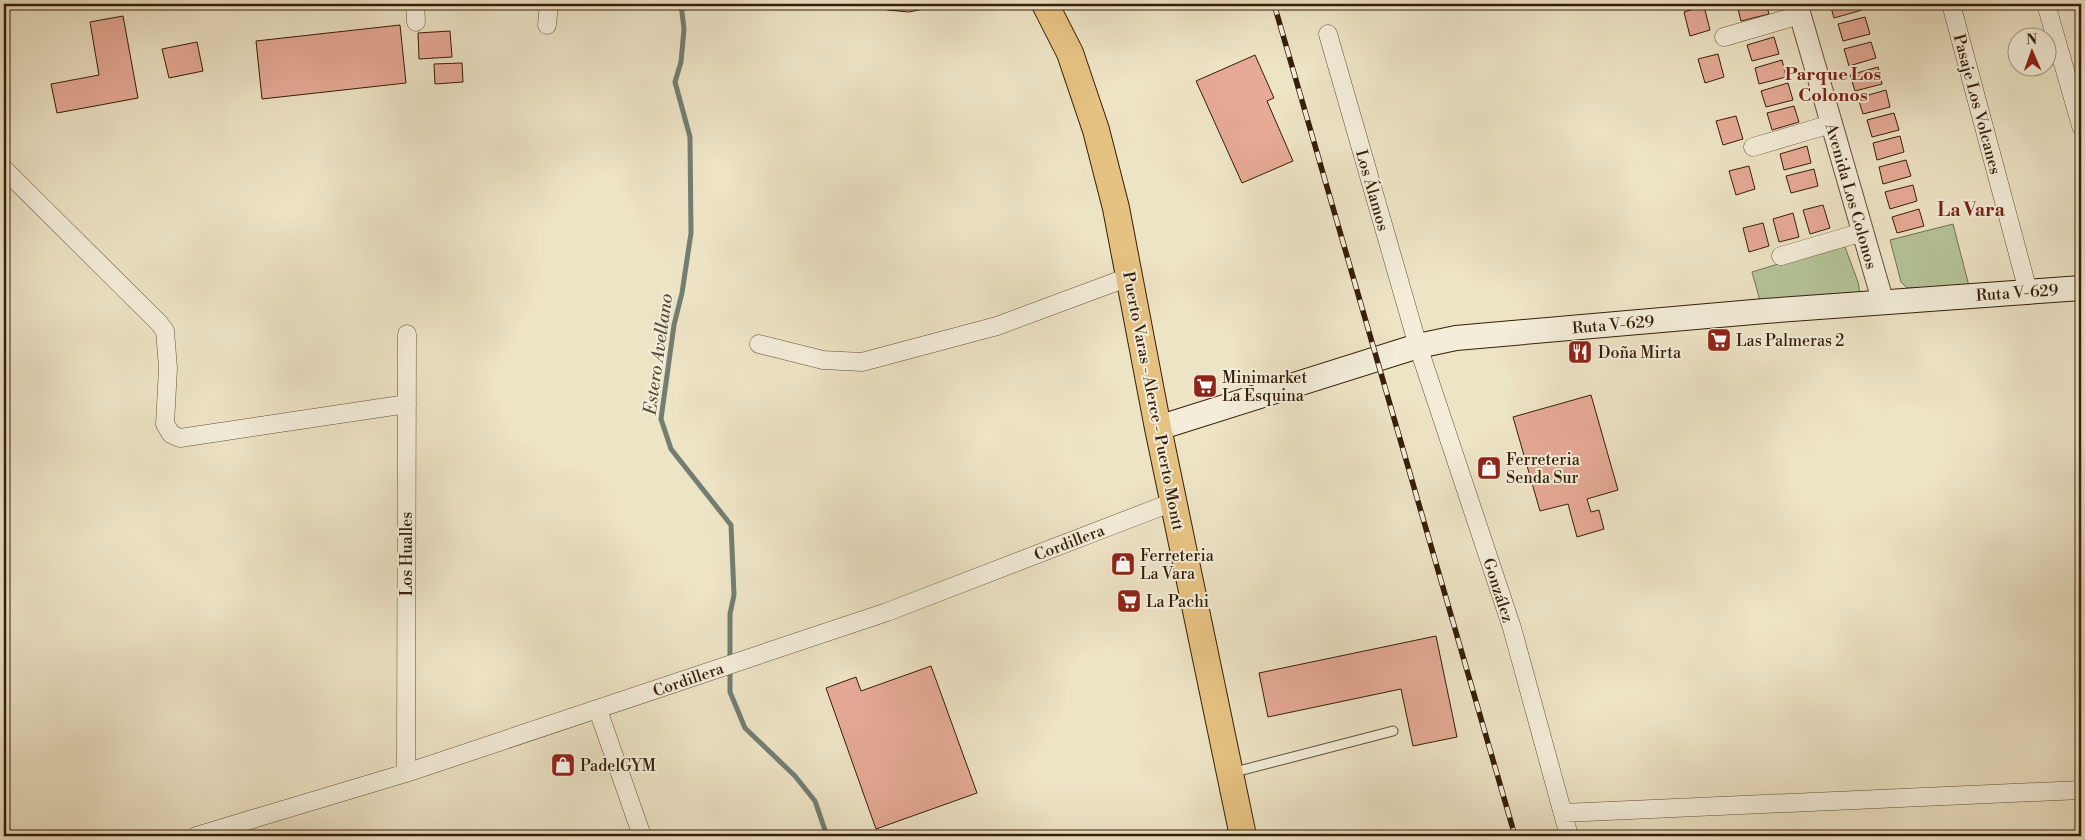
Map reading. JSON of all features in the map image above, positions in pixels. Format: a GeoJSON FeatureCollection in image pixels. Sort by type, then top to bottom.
{"type":"FeatureCollection","features":[{"type":"Feature","properties":{"kind":"main road","name":"Puerto Varas - Alerce - Puerto Montt"},"geometry":{"type":"LineString","coordinates":[[1045,4],[1070,54],[1096,130],[1116,208],[1158,428],[1243,836]]}},
{"type":"Feature","properties":{"kind":"main road","name":"Ruta V-629"},"geometry":{"type":"LineString","coordinates":[[1158,428],[1418,346],[1447,340],[1883,302],[2081,288]]}},
{"type":"Feature","properties":{"kind":"street"},"geometry":{"type":"LineString","coordinates":[[415,4],[416,22]]}},
{"type":"Feature","properties":{"kind":"street"},"geometry":{"type":"LineString","coordinates":[[547,25],[549,4]]}},
{"type":"Feature","properties":{"kind":"street","name":"Pasaje Los Volcanes"},"geometry":{"type":"LineString","coordinates":[[1951,4],[2028,292]]}},
{"type":"Feature","properties":{"kind":"street"},"geometry":{"type":"LineString","coordinates":[[2046,4],[2081,126]]}},
{"type":"Feature","properties":{"kind":"street"},"geometry":{"type":"LineString","coordinates":[[1724,37],[1799,9]]}},
{"type":"Feature","properties":{"kind":"street","name":"Avenida Los Colonos"},"geometry":{"type":"LineString","coordinates":[[1799,9],[1883,302]]}},
{"type":"Feature","properties":{"kind":"street","name":"Los Álamos"},"geometry":{"type":"LineString","coordinates":[[1328,34],[1418,346]]}},
{"type":"Feature","properties":{"kind":"street"},"geometry":{"type":"LineString","coordinates":[[1753,147],[1832,124]]}},
{"type":"Feature","properties":{"kind":"street"},"geometry":{"type":"LineString","coordinates":[[4,169],[159,323],[165,332],[168,368],[165,424],[171,434],[180,438],[407,404]]}},
{"type":"Feature","properties":{"kind":"street"},"geometry":{"type":"LineString","coordinates":[[1781,256],[1863,232]]}},
{"type":"Feature","properties":{"kind":"street"},"geometry":{"type":"LineString","coordinates":[[759,344],[815,359],[862,362],[997,326],[1129,277]]}},
{"type":"Feature","properties":{"kind":"street","name":"Los Hualles"},"geometry":{"type":"LineString","coordinates":[[406,773],[407,334]]}},
{"type":"Feature","properties":{"kind":"street","name":"González"},"geometry":{"type":"LineString","coordinates":[[1418,346],[1512,628],[1569,836]]}},
{"type":"Feature","properties":{"kind":"street","name":"Cordillera"},"geometry":{"type":"LineString","coordinates":[[196,836],[406,773],[887,612],[1173,502]]}},
{"type":"Feature","properties":{"kind":"street"},"geometry":{"type":"LineString","coordinates":[[598,710],[642,836]]}},
{"type":"Feature","properties":{"kind":"street"},"geometry":{"type":"LineString","coordinates":[[1563,813],[2081,790]]}},
{"type":"Feature","properties":{"kind":"lane"},"geometry":{"type":"LineString","coordinates":[[1230,773],[1393,731]]}},
{"type":"Feature","properties":{"kind":"green space"},"geometry":{"type":"Polygon","coordinates":[[[1953,224],[1969,286],[1907,288],[1901,282],[1890,240],[1953,224]]]}},
{"type":"Feature","properties":{"kind":"green space"},"geometry":{"type":"Polygon","coordinates":[[[1840,245],[1845,247],[1858,282],[1860,294],[1760,301],[1752,272],[1840,245]]]}},
{"type":"Feature","properties":{"kind":"building"},"geometry":{"type":"Polygon","coordinates":[[[886,4],[947,4],[909,12],[887,10],[886,4]]]}},
{"type":"Feature","properties":{"kind":"building"},"geometry":{"type":"Polygon","coordinates":[[[1766,4],[1769,14],[1741,21],[1737,5],[1766,4]]]}},
{"type":"Feature","properties":{"kind":"building"},"geometry":{"type":"Polygon","coordinates":[[[1830,4],[1860,4],[1862,10],[1834,18],[1830,4]]]}},
{"type":"Feature","properties":{"kind":"building"},"geometry":{"type":"Polygon","coordinates":[[[1704,6],[1710,30],[1690,36],[1684,12],[1704,6]]]}},
{"type":"Feature","properties":{"kind":"building"},"geometry":{"type":"Polygon","coordinates":[[[123,16],[138,98],[57,113],[51,84],[99,75],[90,22],[123,16]]]}},
{"type":"Feature","properties":{"kind":"building"},"geometry":{"type":"Polygon","coordinates":[[[1865,17],[1870,34],[1843,41],[1838,24],[1865,17]]]}},
{"type":"Feature","properties":{"kind":"building"},"geometry":{"type":"Polygon","coordinates":[[[400,25],[406,83],[262,99],[256,41],[400,25]]]}},
{"type":"Feature","properties":{"kind":"building"},"geometry":{"type":"Polygon","coordinates":[[[450,31],[452,57],[419,59],[418,33],[450,31]]]}},
{"type":"Feature","properties":{"kind":"building"},"geometry":{"type":"Polygon","coordinates":[[[1774,37],[1779,54],[1752,61],[1747,45],[1774,37]]]}},
{"type":"Feature","properties":{"kind":"building"},"geometry":{"type":"Polygon","coordinates":[[[197,42],[203,71],[169,78],[162,49],[197,42]]]}},
{"type":"Feature","properties":{"kind":"building"},"geometry":{"type":"Polygon","coordinates":[[[1871,42],[1876,58],[1849,66],[1844,49],[1871,42]]]}},
{"type":"Feature","properties":{"kind":"building"},"geometry":{"type":"Polygon","coordinates":[[[1718,54],[1724,77],[1705,83],[1698,59],[1718,54]]]}},
{"type":"Feature","properties":{"kind":"building"},"geometry":{"type":"Polygon","coordinates":[[[1255,55],[1274,98],[1267,101],[1293,161],[1242,183],[1196,81],[1255,55]]]}},
{"type":"Feature","properties":{"kind":"building"},"geometry":{"type":"Polygon","coordinates":[[[1782,60],[1786,77],[1759,84],[1755,68],[1782,60]]]}},
{"type":"Feature","properties":{"kind":"building"},"geometry":{"type":"Polygon","coordinates":[[[462,63],[463,82],[435,84],[434,64],[462,63]]]}},
{"type":"Feature","properties":{"kind":"building"},"geometry":{"type":"Polygon","coordinates":[[[1878,67],[1882,84],[1855,91],[1850,75],[1878,67]]]}},
{"type":"Feature","properties":{"kind":"building"},"geometry":{"type":"Polygon","coordinates":[[[1788,83],[1793,100],[1766,107],[1761,91],[1788,83]]]}},
{"type":"Feature","properties":{"kind":"building"},"geometry":{"type":"Polygon","coordinates":[[[1886,90],[1890,107],[1863,114],[1858,98],[1886,90]]]}},
{"type":"Feature","properties":{"kind":"building"},"geometry":{"type":"Polygon","coordinates":[[[1794,106],[1799,122],[1772,130],[1767,113],[1794,106]]]}},
{"type":"Feature","properties":{"kind":"building"},"geometry":{"type":"Polygon","coordinates":[[[1894,113],[1899,130],[1872,137],[1867,120],[1894,113]]]}},
{"type":"Feature","properties":{"kind":"building"},"geometry":{"type":"Polygon","coordinates":[[[1736,116],[1743,139],[1723,145],[1716,121],[1736,116]]]}},
{"type":"Feature","properties":{"kind":"building"},"geometry":{"type":"Polygon","coordinates":[[[1900,136],[1904,152],[1877,160],[1873,143],[1900,136]]]}},
{"type":"Feature","properties":{"kind":"building"},"geometry":{"type":"Polygon","coordinates":[[[1807,146],[1811,163],[1784,170],[1780,154],[1807,146]]]}},
{"type":"Feature","properties":{"kind":"building"},"geometry":{"type":"Polygon","coordinates":[[[1906,160],[1911,176],[1883,184],[1879,167],[1906,160]]]}},
{"type":"Feature","properties":{"kind":"building"},"geometry":{"type":"Polygon","coordinates":[[[1749,166],[1755,189],[1736,195],[1729,171],[1749,166]]]}},
{"type":"Feature","properties":{"kind":"building"},"geometry":{"type":"Polygon","coordinates":[[[1814,169],[1818,186],[1791,193],[1786,176],[1814,169]]]}},
{"type":"Feature","properties":{"kind":"building"},"geometry":{"type":"Polygon","coordinates":[[[1913,185],[1917,201],[1890,209],[1885,192],[1913,185]]]}},
{"type":"Feature","properties":{"kind":"building"},"geometry":{"type":"Polygon","coordinates":[[[1823,205],[1830,228],[1810,234],[1803,210],[1823,205]]]}},
{"type":"Feature","properties":{"kind":"building"},"geometry":{"type":"Polygon","coordinates":[[[1919,209],[1924,226],[1897,233],[1892,217],[1919,209]]]}},
{"type":"Feature","properties":{"kind":"building"},"geometry":{"type":"Polygon","coordinates":[[[1793,213],[1799,237],[1779,242],[1773,219],[1793,213]]]}},
{"type":"Feature","properties":{"kind":"building"},"geometry":{"type":"Polygon","coordinates":[[[1763,223],[1769,246],[1749,252],[1743,228],[1763,223]]]}},
{"type":"Feature","properties":{"kind":"building"},"geometry":{"type":"Polygon","coordinates":[[[1591,395],[1618,490],[1587,499],[1591,512],[1599,510],[1604,529],[1577,537],[1568,504],[1540,511],[1513,417],[1591,395]]]}},
{"type":"Feature","properties":{"kind":"building"},"geometry":{"type":"Polygon","coordinates":[[[1436,636],[1457,737],[1413,746],[1401,689],[1268,717],[1259,673],[1436,636]]]}},
{"type":"Feature","properties":{"kind":"building"},"geometry":{"type":"Polygon","coordinates":[[[931,666],[977,793],[876,829],[826,688],[856,677],[861,691],[931,666]]]}},
{"type":"Feature","properties":{"kind":"waterway","name":"Estero Avellano"},"geometry":{"type":"LineString","coordinates":[[681,4],[684,29],[681,62],[675,82],[690,137],[691,233],[682,293],[674,325],[661,419],[671,449],[731,525],[734,595],[730,614],[730,692],[745,728],[795,776],[815,801],[827,836]]}},
{"type":"Feature","properties":{"kind":"railway"},"geometry":{"type":"LineString","coordinates":[[1274,4],[1515,836]]}},
{"type":"Feature","properties":{"kind":"place","name":"Las Palmeras 2"},"geometry":{"type":"Point","coordinates":[1719,340]}},
{"type":"Feature","properties":{"kind":"place","name":"Doña Mirta"},"geometry":{"type":"Point","coordinates":[1580,352]}},
{"type":"Feature","properties":{"kind":"place","name":"Minimarket La Esquina"},"geometry":{"type":"Point","coordinates":[1205,386]}},
{"type":"Feature","properties":{"kind":"place","name":"Ferreteria Senda Sur"},"geometry":{"type":"Point","coordinates":[1489,468]}},
{"type":"Feature","properties":{"kind":"place","name":"Ferreteria La Vara"},"geometry":{"type":"Point","coordinates":[1123,564]}},
{"type":"Feature","properties":{"kind":"place","name":"La Pachi"},"geometry":{"type":"Point","coordinates":[1129,601]}},
{"type":"Feature","properties":{"kind":"place","name":"PadelGYM"},"geometry":{"type":"Point","coordinates":[563,765]}},
{"type":"Feature","properties":{"kind":"district","name":"Parque Los Colonos"},"geometry":{"type":"Point","coordinates":[1833,84]}},
{"type":"Feature","properties":{"kind":"district","name":"La Vara"},"geometry":{"type":"Point","coordinates":[1971,209]}}]}
